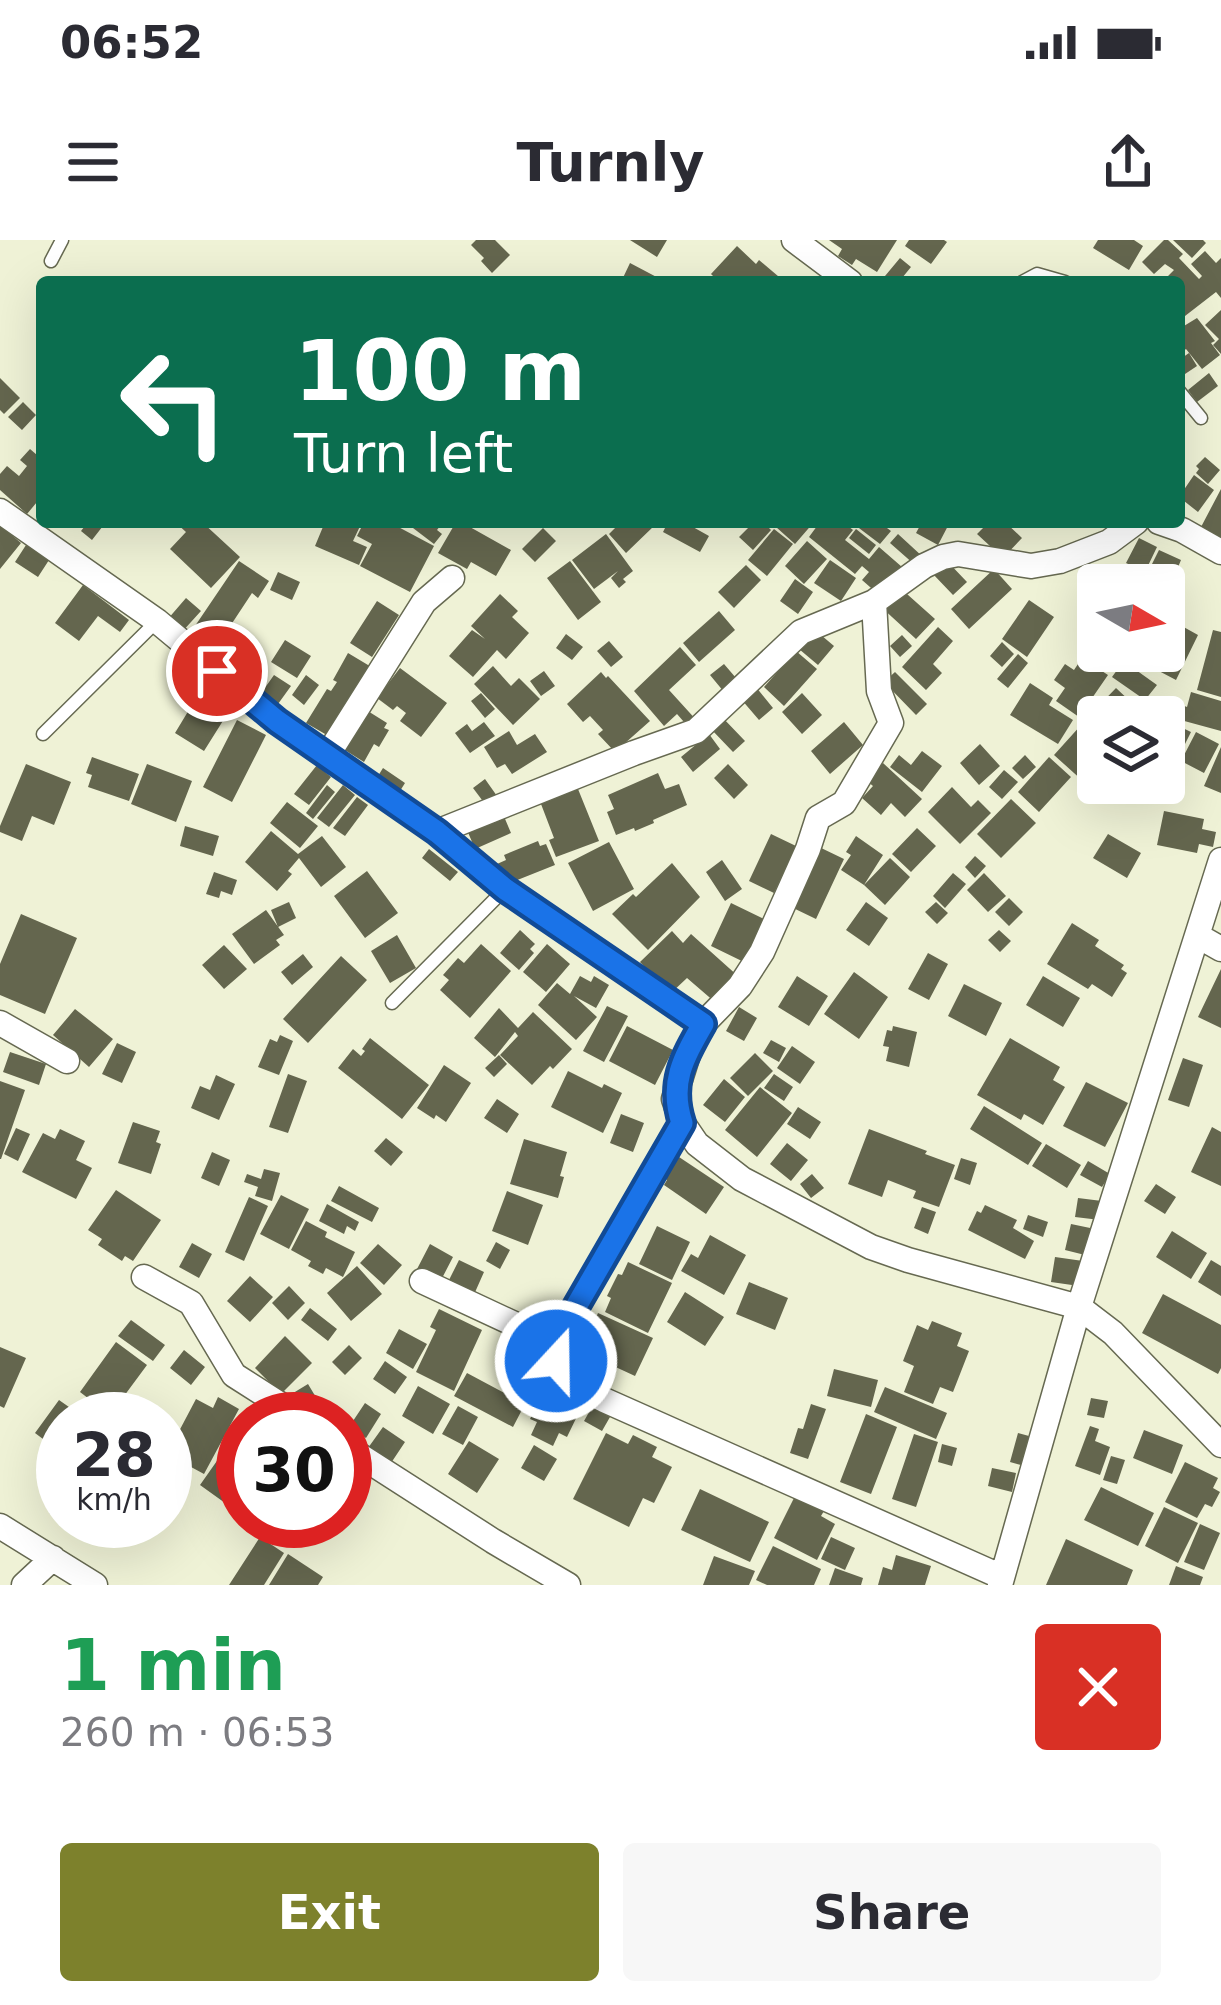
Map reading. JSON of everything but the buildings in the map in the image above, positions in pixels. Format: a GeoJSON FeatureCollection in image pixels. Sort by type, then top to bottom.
{"type":"FeatureCollection","features":[{"type":"Feature","properties":{"kind":"street"},"geometry":{"type":"LineString","coordinates":[[794,240],[842,276]]}},
{"type":"Feature","properties":{"kind":"street"},"geometry":{"type":"LineString","coordinates":[[0,511],[157,621],[277,721],[437,832],[505,889],[703,1024]]}},
{"type":"Feature","properties":{"kind":"street"},"geometry":{"type":"LineString","coordinates":[[437,832],[696,731],[802,632],[874,602],[943,557],[958,554],[1031,566],[1046,564],[1109,542],[1128,528]]}},
{"type":"Feature","properties":{"kind":"street"},"geometry":{"type":"LineString","coordinates":[[1176,528],[1221,552]]}},
{"type":"Feature","properties":{"kind":"street"},"geometry":{"type":"LineString","coordinates":[[327,756],[424,602],[452,578]]}},
{"type":"Feature","properties":{"kind":"street"},"geometry":{"type":"LineString","coordinates":[[874,602],[879,691],[891,723],[844,802],[818,818],[763,952],[740,986],[703,1024],[674,1099],[682,1123],[697,1144],[742,1179],[871,1247],[1079,1307],[1113,1333],[1221,1444]]}},
{"type":"Feature","properties":{"kind":"street"},"geometry":{"type":"LineString","coordinates":[[682,1123],[555,1343],[556,1361],[571,1382],[604,1400],[1001,1581],[1079,1307],[1210,942],[1221,860]]}},
{"type":"Feature","properties":{"kind":"street"},"geometry":{"type":"LineString","coordinates":[[0,1023],[67,1061]]}},
{"type":"Feature","properties":{"kind":"street"},"geometry":{"type":"LineString","coordinates":[[144,1277],[191,1303],[234,1375],[261,1392]]}},
{"type":"Feature","properties":{"kind":"street"},"geometry":{"type":"LineString","coordinates":[[422,1281],[555,1343]]}},
{"type":"Feature","properties":{"kind":"street"},"geometry":{"type":"LineString","coordinates":[[372,1463],[568,1585]]}},
{"type":"Feature","properties":{"kind":"street"},"geometry":{"type":"LineString","coordinates":[[0,1526],[95,1585]]}},
{"type":"Feature","properties":{"kind":"street"},"geometry":{"type":"LineString","coordinates":[[24,1585],[53,1558]]}},
{"type":"Feature","properties":{"kind":"lane"},"geometry":{"type":"LineString","coordinates":[[51,261],[62,240]]}},
{"type":"Feature","properties":{"kind":"lane"},"geometry":{"type":"LineString","coordinates":[[1185,398],[1201,418]]}},
{"type":"Feature","properties":{"kind":"lane"},"geometry":{"type":"LineString","coordinates":[[43,734],[157,621]]}},
{"type":"Feature","properties":{"kind":"lane"},"geometry":{"type":"LineString","coordinates":[[392,1004],[505,889]]}},
{"type":"Feature","properties":{"kind":"route"},"geometry":{"type":"LineString","coordinates":[[217,671],[277,721],[437,832],[505,889],[703,1024],[691,1045],[674,1099],[682,1123],[555,1343],[556,1361]]}}]}
